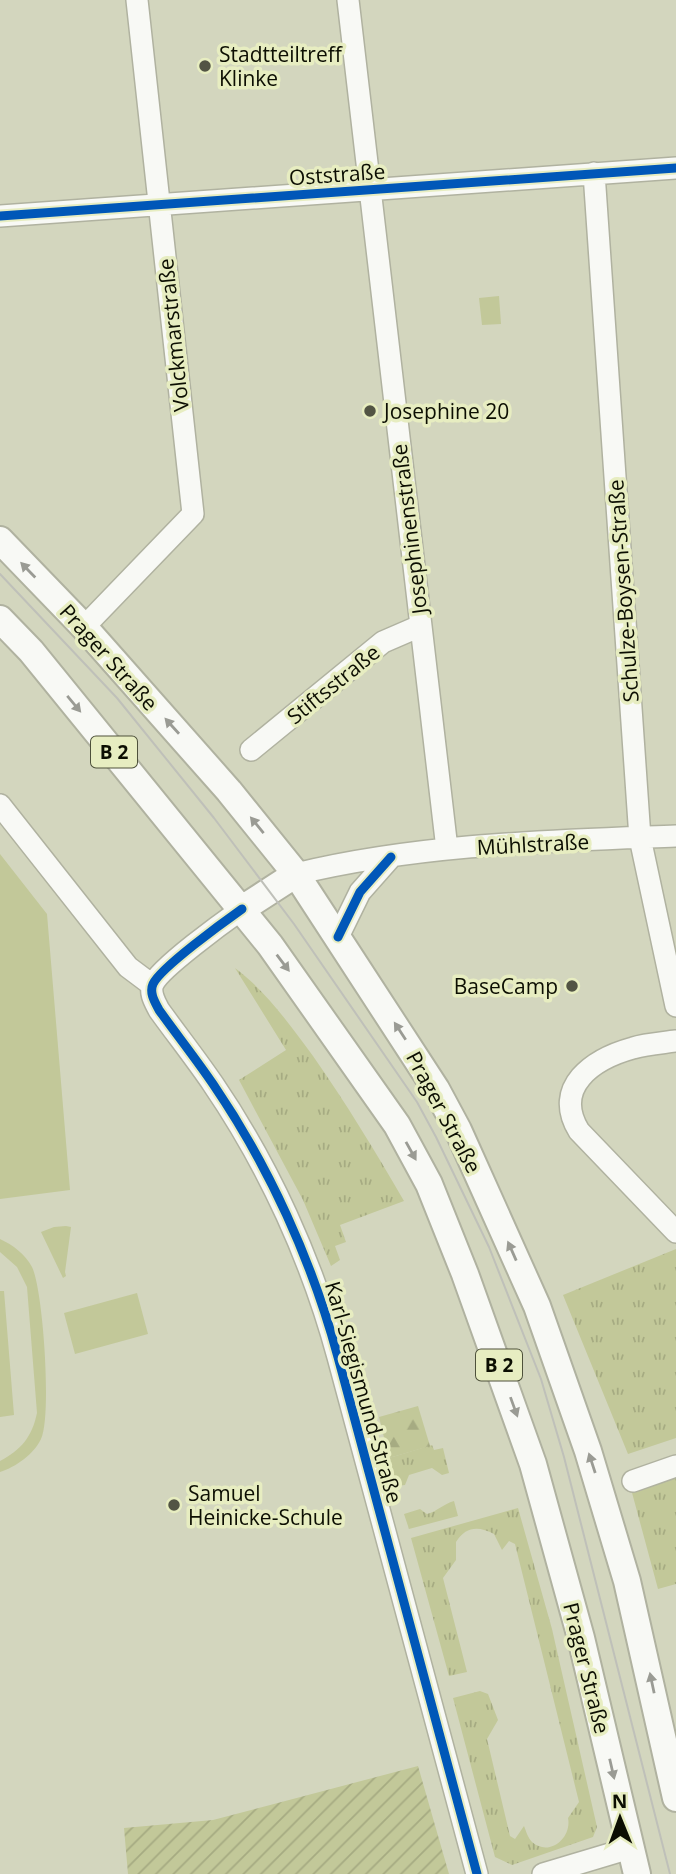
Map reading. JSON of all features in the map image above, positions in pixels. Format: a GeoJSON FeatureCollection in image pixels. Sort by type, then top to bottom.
{"type":"FeatureCollection","features":[{"type":"Feature","properties":{"kind":"main road","name":"Prager Straße"},"geometry":{"type":"LineString","coordinates":[[0,540],[84,627],[229,791],[296,874],[436,1088],[458,1130],[537,1306],[608,1515],[647,1661],[676,1798]]}},
{"type":"Feature","properties":{"kind":"main road","name":"Prager Straße"},"geometry":{"type":"LineString","coordinates":[[0,619],[31,651],[242,909],[316,1008],[397,1125],[429,1184],[466,1274],[533,1464],[581,1638],[637,1874]]}},
{"type":"Feature","properties":{"kind":"main road"},"geometry":{"type":"LineString","coordinates":[[242,909],[296,874]]}},
{"type":"Feature","properties":{"kind":"street","name":"Volckmarstraße"},"geometry":{"type":"LineString","coordinates":[[84,627],[193,514],[137,0]]}},
{"type":"Feature","properties":{"kind":"street","name":"Josephinenstraße"},"geometry":{"type":"LineString","coordinates":[[348,0],[447,849]]}},
{"type":"Feature","properties":{"kind":"street","name":"Oststraße"},"geometry":{"type":"LineString","coordinates":[[0,216],[676,168]]}},
{"type":"Feature","properties":{"kind":"street","name":"Schulze-Boysen-Straße"},"geometry":{"type":"LineString","coordinates":[[594,173],[640,838],[676,1006]]}},
{"type":"Feature","properties":{"kind":"street","name":"Stiftsstraße"},"geometry":{"type":"LineString","coordinates":[[250,750],[383,642],[420,626]]}},
{"type":"Feature","properties":{"kind":"street"},"geometry":{"type":"LineString","coordinates":[[0,804],[128,967],[152,985],[165,970],[242,909]]}},
{"type":"Feature","properties":{"kind":"street","name":"Mühlstraße"},"geometry":{"type":"LineString","coordinates":[[296,874],[337,864],[447,849],[676,836]]}},
{"type":"Feature","properties":{"kind":"street"},"geometry":{"type":"LineString","coordinates":[[338,937],[360,892],[391,857]]}},
{"type":"Feature","properties":{"kind":"street","name":"Karl-Siegismund-Straße"},"geometry":{"type":"LineString","coordinates":[[152,985],[152,997],[159,1010],[213,1084],[257,1157],[295,1234],[317,1289],[331,1330],[477,1874]]}},
{"type":"Feature","properties":{"kind":"street"},"geometry":{"type":"LineString","coordinates":[[676,1041],[634,1047],[611,1056],[578,1080],[571,1091],[569,1105],[572,1119],[579,1131],[676,1232]]}},
{"type":"Feature","properties":{"kind":"street"},"geometry":{"type":"LineString","coordinates":[[633,1480],[676,1466]]}},
{"type":"Feature","properties":{"kind":"street"},"geometry":{"type":"LineString","coordinates":[[543,1874],[631,1848]]}},
{"type":"Feature","properties":{"kind":"green space"},"geometry":{"type":"Polygon","coordinates":[[[499,296],[501,324],[482,325],[479,298],[499,296]]]}},
{"type":"Feature","properties":{"kind":"green space"},"geometry":{"type":"Polygon","coordinates":[[[0,854],[47,914],[70,1190],[0,1199],[0,854]]]}},
{"type":"Feature","properties":{"kind":"green space"},"geometry":{"type":"Polygon","coordinates":[[[235,968],[267,998],[313,1056],[404,1201],[340,1225],[346,1242],[335,1246],[340,1260],[331,1266],[303,1200],[239,1080],[286,1050],[235,968]]]}},
{"type":"Feature","properties":{"kind":"green space"},"geometry":{"type":"Polygon","coordinates":[[[71,1227],[66,1276],[63,1278],[41,1232],[71,1227]]]}},
{"type":"Feature","properties":{"kind":"green space"},"geometry":{"type":"Polygon","coordinates":[[[0,1239],[26,1258],[36,1280],[43,1325],[46,1406],[41,1439],[34,1450],[12,1467],[0,1472],[0,1461],[24,1442],[37,1413],[27,1287],[17,1267],[0,1252],[0,1239]]]}},
{"type":"Feature","properties":{"kind":"green space"},"geometry":{"type":"Polygon","coordinates":[[[676,1249],[676,1438],[628,1454],[563,1295],[676,1249]]]}},
{"type":"Feature","properties":{"kind":"green space"},"geometry":{"type":"Polygon","coordinates":[[[0,1291],[4,1291],[14,1415],[0,1417],[0,1291]]]}},
{"type":"Feature","properties":{"kind":"green space"},"geometry":{"type":"Polygon","coordinates":[[[137,1293],[148,1334],[75,1354],[64,1313],[137,1293]]]}},
{"type":"Feature","properties":{"kind":"green space"},"geometry":{"type":"Polygon","coordinates":[[[418,1406],[430,1446],[389,1458],[379,1417],[418,1406]]]}},
{"type":"Feature","properties":{"kind":"green space"},"geometry":{"type":"Polygon","coordinates":[[[432,1445],[434,1450],[443,1448],[449,1473],[442,1475],[432,1468],[409,1475],[405,1485],[397,1486],[389,1458],[432,1445]]]}},
{"type":"Feature","properties":{"kind":"green space"},"geometry":{"type":"Polygon","coordinates":[[[676,1474],[676,1584],[658,1589],[631,1489],[676,1474]]]}},
{"type":"Feature","properties":{"kind":"green space"},"geometry":{"type":"Polygon","coordinates":[[[454,1501],[458,1516],[409,1529],[404,1514],[420,1509],[427,1514],[454,1501]]]}},
{"type":"Feature","properties":{"kind":"green space"},"geometry":{"type":"Polygon","coordinates":[[[518,1508],[552,1629],[597,1827],[593,1837],[512,1865],[495,1857],[453,1698],[480,1691],[488,1694],[498,1720],[487,1739],[510,1836],[515,1839],[524,1826],[532,1842],[539,1846],[552,1846],[563,1838],[568,1818],[579,1802],[515,1544],[509,1541],[502,1550],[494,1534],[478,1529],[468,1530],[456,1542],[456,1560],[443,1578],[467,1672],[449,1676],[411,1538],[518,1508]]]}},
{"type":"Feature","properties":{"kind":"green space"},"geometry":{"type":"Polygon","coordinates":[[[418,1766],[449,1874],[128,1874],[124,1828],[213,1820],[418,1766]]]}},
{"type":"Feature","properties":{"kind":"tram line"},"geometry":{"type":"LineString","coordinates":[[0,574],[117,698],[214,818],[294,924],[417,1102],[436,1137],[489,1247],[541,1379],[564,1457],[670,1874]]}},
{"type":"Feature","properties":{"kind":"cycle path"},"geometry":{"type":"LineString","coordinates":[[0,216],[676,168]]}},
{"type":"Feature","properties":{"kind":"cycle path"},"geometry":{"type":"LineString","coordinates":[[338,937],[360,892],[391,857]]}},
{"type":"Feature","properties":{"kind":"cycle path"},"geometry":{"type":"LineString","coordinates":[[242,909],[167,967],[153,984],[152,994],[159,1010],[213,1084],[253,1148],[287,1215],[315,1285],[338,1357],[477,1874]]}},
{"type":"Feature","properties":{"kind":"place","name":"Stadtteiltreff Klinke"},"geometry":{"type":"Point","coordinates":[205,66]}},
{"type":"Feature","properties":{"kind":"place","name":"Josephine 20"},"geometry":{"type":"Point","coordinates":[370,411]}},
{"type":"Feature","properties":{"kind":"place","name":"BaseCamp"},"geometry":{"type":"Point","coordinates":[572,986]}},
{"type":"Feature","properties":{"kind":"place","name":"Samuel Heinicke-Schule"},"geometry":{"type":"Point","coordinates":[174,1505]}}]}
